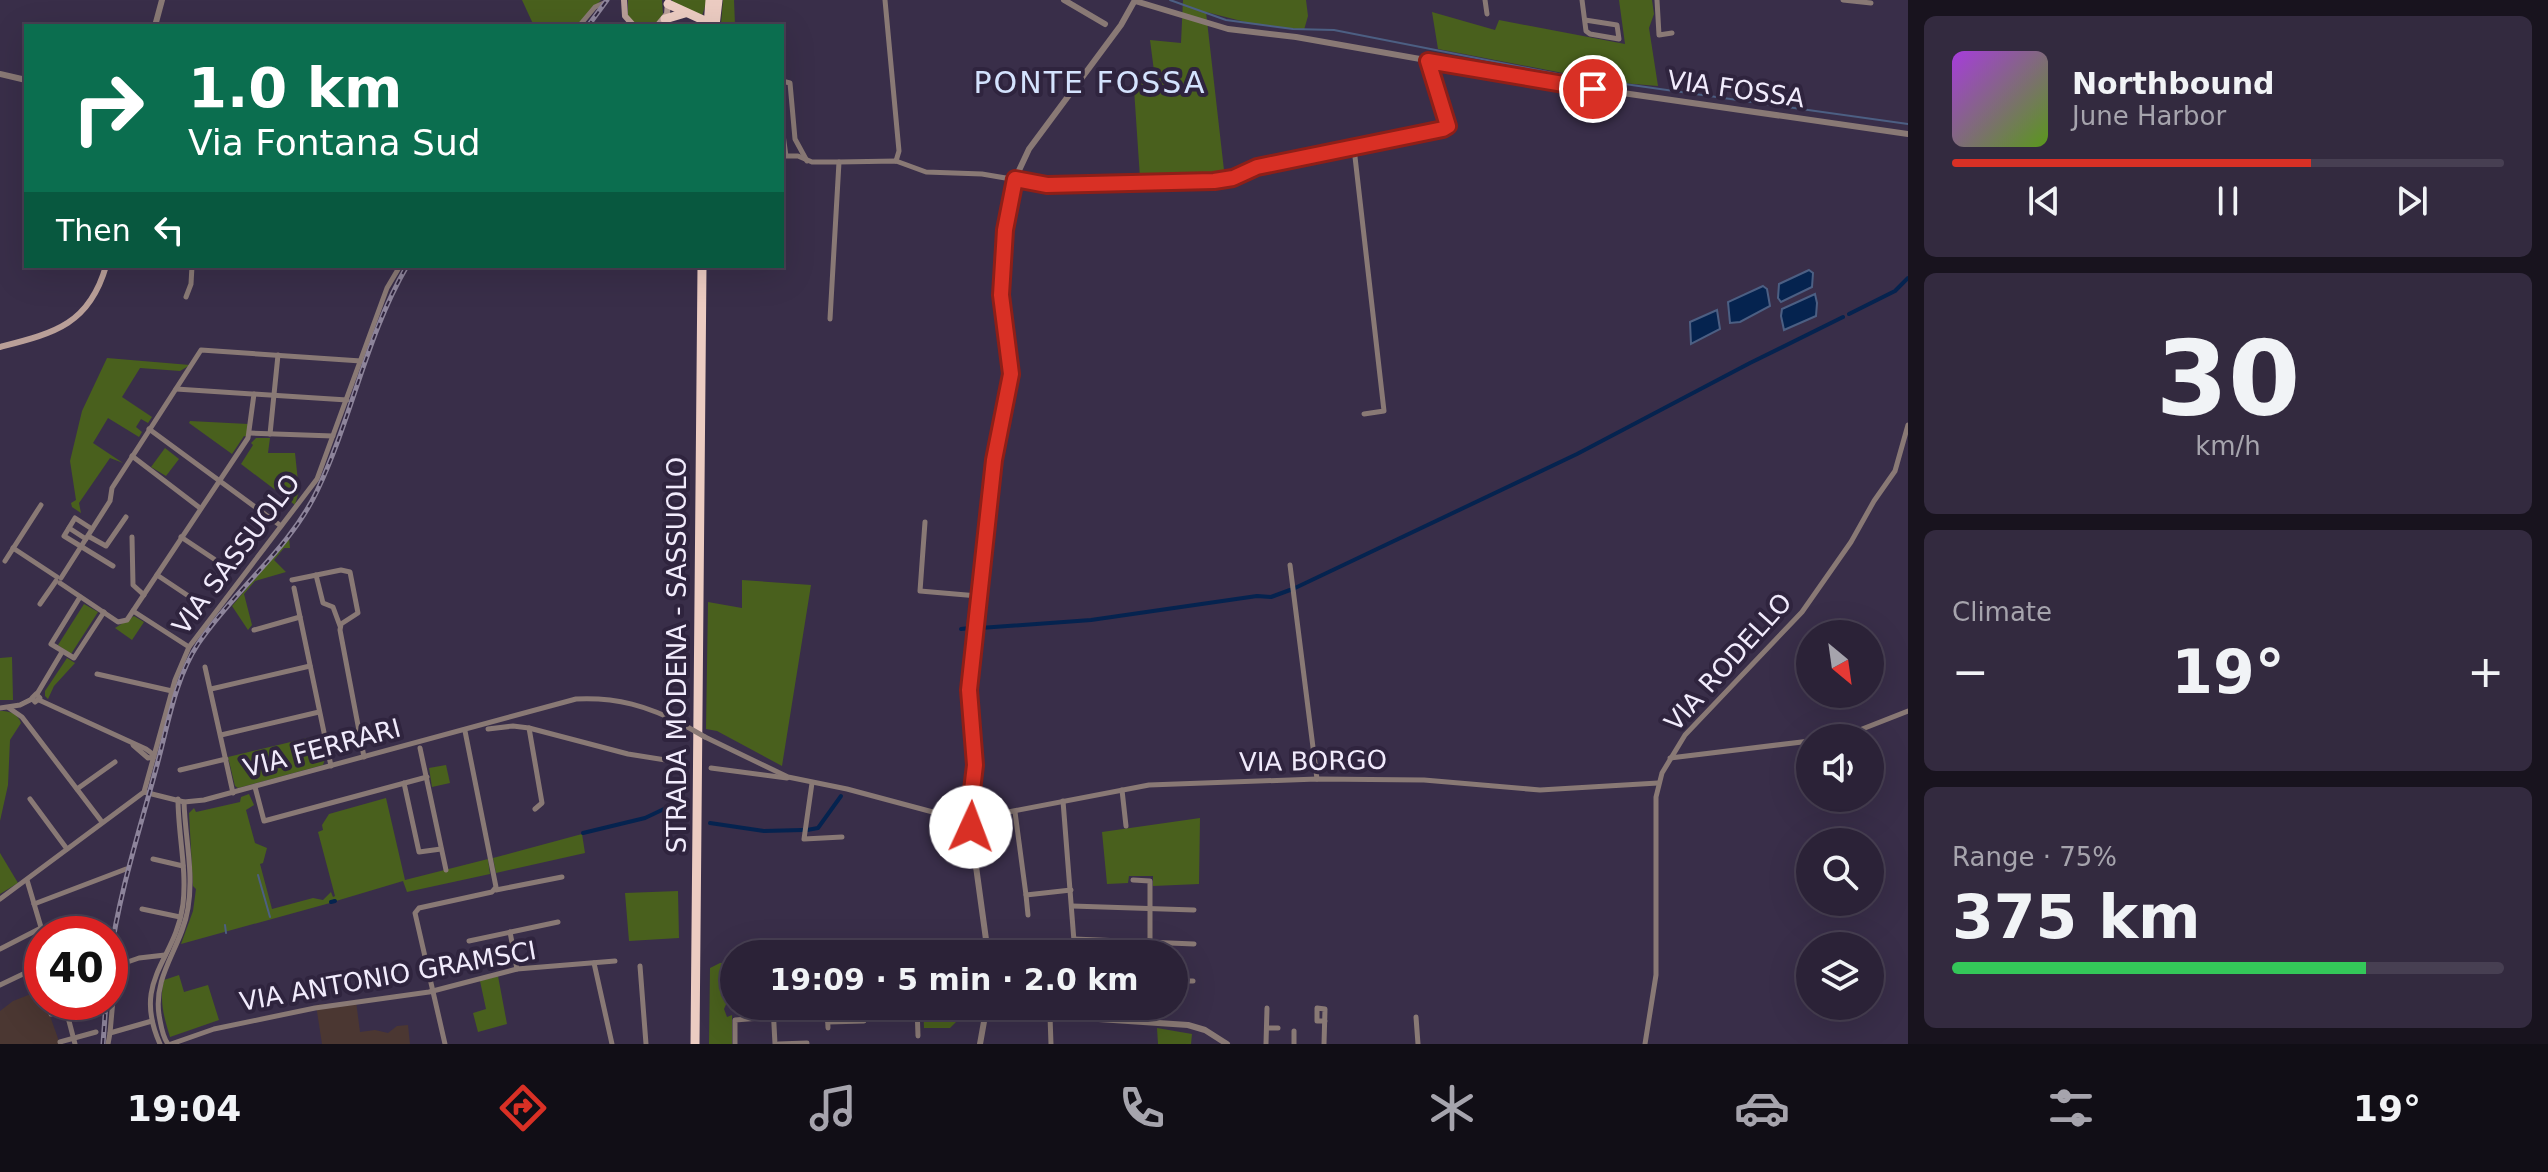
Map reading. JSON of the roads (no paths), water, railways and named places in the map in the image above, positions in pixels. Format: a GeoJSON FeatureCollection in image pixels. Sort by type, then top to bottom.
{"type":"FeatureCollection","features":[{"type":"Feature","properties":{"kind":"highway"},"geometry":{"type":"LineString","coordinates":[[704,24],[713,1]]}},
{"type":"Feature","properties":{"kind":"highway"},"geometry":{"type":"LineString","coordinates":[[713,1],[717,24]]}},
{"type":"Feature","properties":{"kind":"highway"},"geometry":{"type":"LineString","coordinates":[[668,2],[700,24]]}},
{"type":"Feature","properties":{"kind":"highway"},"geometry":{"type":"LineString","coordinates":[[661,22],[687,14],[712,24]]}},
{"type":"Feature","properties":{"kind":"highway","name":"STRADA MODENA - SASSUOLO"},"geometry":{"type":"LineString","coordinates":[[693,1044],[695,484],[700,268]]}},
{"type":"Feature","properties":{"kind":"highway","name":"STRADA MODENA - SASSUOLO"},"geometry":{"type":"LineString","coordinates":[[693,1044],[700,268]]}},
{"type":"Feature","properties":{"kind":"main road"},"geometry":{"type":"LineString","coordinates":[[621,24],[625,16],[624,0]]}},
{"type":"Feature","properties":{"kind":"main road"},"geometry":{"type":"LineString","coordinates":[[661,22],[668,2]]}},
{"type":"Feature","properties":{"kind":"main road"},"geometry":{"type":"LineString","coordinates":[[625,16],[632,24]]}},
{"type":"Feature","properties":{"kind":"main road"},"geometry":{"type":"LineString","coordinates":[[0,347],[54,332],[77,318],[94,297],[105,268]]}},
{"type":"Feature","properties":{"kind":"street"},"geometry":{"type":"LineString","coordinates":[[156,24],[162,0]]}},
{"type":"Feature","properties":{"kind":"street"},"geometry":{"type":"LineString","coordinates":[[885,0],[899,151],[896,161]]}},
{"type":"Feature","properties":{"kind":"street"},"geometry":{"type":"LineString","coordinates":[[1064,0],[1105,24],[1110,32],[1104,47]]}},
{"type":"Feature","properties":{"kind":"street"},"geometry":{"type":"LineString","coordinates":[[986,940],[972,837],[971,802],[975,765],[969,690],[994,460],[1011,374],[1001,295],[1005,230],[1015,179],[1029,149],[1135,0]]}},
{"type":"Feature","properties":{"kind":"street","name":"VIA FOSSA"},"geometry":{"type":"LineString","coordinates":[[1135,0],[1228,29],[1296,37],[1582,88],[1908,134]]}},
{"type":"Feature","properties":{"kind":"street"},"geometry":{"type":"LineString","coordinates":[[1485,0],[1487,14]]}},
{"type":"Feature","properties":{"kind":"street"},"geometry":{"type":"LineString","coordinates":[[1582,0],[1586,31],[1619,39],[1617,25],[1585,20]]}},
{"type":"Feature","properties":{"kind":"street"},"geometry":{"type":"LineString","coordinates":[[1657,0],[1659,35],[1672,33]]}},
{"type":"Feature","properties":{"kind":"street"},"geometry":{"type":"LineString","coordinates":[[1843,0],[1871,3]]}},
{"type":"Feature","properties":{"kind":"street"},"geometry":{"type":"LineString","coordinates":[[581,24],[595,7],[604,3]]}},
{"type":"Feature","properties":{"kind":"street"},"geometry":{"type":"LineString","coordinates":[[1105,24],[1124,19]]}},
{"type":"Feature","properties":{"kind":"street"},"geometry":{"type":"LineString","coordinates":[[784,155],[807,161],[896,161],[926,172],[982,174],[1047,185],[1214,181],[1233,178],[1257,167],[1354,148],[1356,144],[1443,129],[1448,126],[1428,61]]}},
{"type":"Feature","properties":{"kind":"street"},"geometry":{"type":"LineString","coordinates":[[0,74],[24,80]]}},
{"type":"Feature","properties":{"kind":"street"},"geometry":{"type":"LineString","coordinates":[[784,82],[790,83],[795,139],[807,161]]}},
{"type":"Feature","properties":{"kind":"street"},"geometry":{"type":"LineString","coordinates":[[1354,148],[1384,411],[1364,414]]}},
{"type":"Feature","properties":{"kind":"street"},"geometry":{"type":"LineString","coordinates":[[830,319],[839,162]]}},
{"type":"Feature","properties":{"kind":"street"},"geometry":{"type":"LineString","coordinates":[[186,297],[192,268]]}},
{"type":"Feature","properties":{"kind":"street","name":"VIA SASSUOLO"},"geometry":{"type":"LineString","coordinates":[[144,792],[172,691],[189,647],[317,479],[387,288],[399,268]]}},
{"type":"Feature","properties":{"kind":"street"},"geometry":{"type":"LineString","coordinates":[[40,604],[81,547],[110,501],[112,488],[203,349],[361,361]]}},
{"type":"Feature","properties":{"kind":"street"},"geometry":{"type":"LineString","coordinates":[[270,434],[278,355]]}},
{"type":"Feature","properties":{"kind":"street"},"geometry":{"type":"LineString","coordinates":[[175,389],[347,400]]}},
{"type":"Feature","properties":{"kind":"street"},"geometry":{"type":"LineString","coordinates":[[13,548],[121,623],[127,620],[250,433],[254,394]]}},
{"type":"Feature","properties":{"kind":"street","name":"VIA RODELLO"},"geometry":{"type":"LineString","coordinates":[[1645,1044],[1656,975],[1658,783],[1669,759],[1691,728],[1814,596],[1891,477],[1908,425]]}},
{"type":"Feature","properties":{"kind":"street"},"geometry":{"type":"LineString","coordinates":[[149,429],[281,526]]}},
{"type":"Feature","properties":{"kind":"street"},"geometry":{"type":"LineString","coordinates":[[250,433],[333,436]]}},
{"type":"Feature","properties":{"kind":"street"},"geometry":{"type":"LineString","coordinates":[[132,456],[200,508]]}},
{"type":"Feature","properties":{"kind":"street"},"geometry":{"type":"LineString","coordinates":[[5,561],[41,505]]}},
{"type":"Feature","properties":{"kind":"street"},"geometry":{"type":"LineString","coordinates":[[69,528],[106,546],[126,517]]}},
{"type":"Feature","properties":{"kind":"street"},"geometry":{"type":"LineString","coordinates":[[92,529],[75,518],[64,536],[113,566]]}},
{"type":"Feature","properties":{"kind":"street"},"geometry":{"type":"LineString","coordinates":[[925,522],[920,591],[978,596]]}},
{"type":"Feature","properties":{"kind":"street"},"geometry":{"type":"LineString","coordinates":[[132,537],[133,585],[144,595]]}},
{"type":"Feature","properties":{"kind":"street"},"geometry":{"type":"LineString","coordinates":[[181,537],[214,559]]}},
{"type":"Feature","properties":{"kind":"street"},"geometry":{"type":"LineString","coordinates":[[1290,565],[1317,779]]}},
{"type":"Feature","properties":{"kind":"street"},"geometry":{"type":"LineString","coordinates":[[292,580],[341,570],[350,572],[358,613],[340,626]]}},
{"type":"Feature","properties":{"kind":"street"},"geometry":{"type":"LineString","coordinates":[[157,575],[190,597]]}},
{"type":"Feature","properties":{"kind":"street"},"geometry":{"type":"LineString","coordinates":[[316,575],[323,603],[333,607],[340,626],[364,757]]}},
{"type":"Feature","properties":{"kind":"street"},"geometry":{"type":"LineString","coordinates":[[294,588],[331,766]]}},
{"type":"Feature","properties":{"kind":"street"},"geometry":{"type":"LineString","coordinates":[[80,597],[51,644],[62,652],[74,658],[104,612]]}},
{"type":"Feature","properties":{"kind":"street"},"geometry":{"type":"LineString","coordinates":[[133,611],[189,647]]}},
{"type":"Feature","properties":{"kind":"street"},"geometry":{"type":"LineString","coordinates":[[254,630],[300,617]]}},
{"type":"Feature","properties":{"kind":"street"},"geometry":{"type":"LineString","coordinates":[[0,708],[9,708],[36,698],[62,652]]}},
{"type":"Feature","properties":{"kind":"street"},"geometry":{"type":"LineString","coordinates":[[211,689],[310,666]]}},
{"type":"Feature","properties":{"kind":"street"},"geometry":{"type":"LineString","coordinates":[[205,667],[233,793]]}},
{"type":"Feature","properties":{"kind":"street"},"geometry":{"type":"LineString","coordinates":[[97,674],[172,691]]}},
{"type":"Feature","properties":{"kind":"street"},"geometry":{"type":"LineString","coordinates":[[36,698],[129,741],[154,756]]}},
{"type":"Feature","properties":{"kind":"street","name":"VIA FERRARI"},"geometry":{"type":"LineString","coordinates":[[144,792],[197,802],[465,731],[556,703],[597,698],[633,703],[788,777],[944,815],[962,815]]}},
{"type":"Feature","properties":{"kind":"street"},"geometry":{"type":"LineString","coordinates":[[9,708],[22,717],[102,822]]}},
{"type":"Feature","properties":{"kind":"street"},"geometry":{"type":"LineString","coordinates":[[1875,724],[1908,711]]}},
{"type":"Feature","properties":{"kind":"street"},"geometry":{"type":"LineString","coordinates":[[221,735],[319,712]]}},
{"type":"Feature","properties":{"kind":"street"},"geometry":{"type":"LineString","coordinates":[[509,717],[513,726]]}},
{"type":"Feature","properties":{"kind":"street"},"geometry":{"type":"LineString","coordinates":[[529,728],[542,803],[535,809]]}},
{"type":"Feature","properties":{"kind":"street"},"geometry":{"type":"LineString","coordinates":[[488,729],[529,728],[628,754],[678,762]]}},
{"type":"Feature","properties":{"kind":"street"},"geometry":{"type":"LineString","coordinates":[[465,731],[496,887]]}},
{"type":"Feature","properties":{"kind":"street"},"geometry":{"type":"LineString","coordinates":[[402,747],[420,748],[435,738]]}},
{"type":"Feature","properties":{"kind":"street"},"geometry":{"type":"LineString","coordinates":[[1669,759],[1796,743]]}},
{"type":"Feature","properties":{"kind":"street"},"geometry":{"type":"LineString","coordinates":[[139,747],[157,746]]}},
{"type":"Feature","properties":{"kind":"street"},"geometry":{"type":"LineString","coordinates":[[139,747],[148,775]]}},
{"type":"Feature","properties":{"kind":"street"},"geometry":{"type":"LineString","coordinates":[[420,748],[446,870]]}},
{"type":"Feature","properties":{"kind":"street"},"geometry":{"type":"LineString","coordinates":[[180,770],[226,759]]}},
{"type":"Feature","properties":{"kind":"street"},"geometry":{"type":"LineString","coordinates":[[77,789],[115,762]]}},
{"type":"Feature","properties":{"kind":"street","name":"VIA FERRARI"},"geometry":{"type":"LineString","coordinates":[[711,768],[780,779],[788,777]]}},
{"type":"Feature","properties":{"kind":"street"},"geometry":{"type":"LineString","coordinates":[[255,787],[264,821],[427,777]]}},
{"type":"Feature","properties":{"kind":"street","name":"VIA BORGO"},"geometry":{"type":"LineString","coordinates":[[972,820],[1149,785],[1317,779],[1424,780],[1540,790],[1658,783]]}},
{"type":"Feature","properties":{"kind":"street"},"geometry":{"type":"LineString","coordinates":[[404,783],[419,851],[441,849]]}},
{"type":"Feature","properties":{"kind":"street"},"geometry":{"type":"LineString","coordinates":[[812,783],[804,839],[842,837]]}},
{"type":"Feature","properties":{"kind":"street"},"geometry":{"type":"LineString","coordinates":[[1122,790],[1126,826]]}},
{"type":"Feature","properties":{"kind":"street"},"geometry":{"type":"LineString","coordinates":[[0,899],[144,792]]}},
{"type":"Feature","properties":{"kind":"street"},"geometry":{"type":"LineString","coordinates":[[30,799],[67,849]]}},
{"type":"Feature","properties":{"kind":"street"},"geometry":{"type":"LineString","coordinates":[[160,1044],[152,1021],[150,992],[180,917],[184,894],[181,801]]}},
{"type":"Feature","properties":{"kind":"street"},"geometry":{"type":"LineString","coordinates":[[170,1044],[164,1038],[158,993],[162,972],[177,945],[188,909],[190,876],[181,801]]}},
{"type":"Feature","properties":{"kind":"street"},"geometry":{"type":"LineString","coordinates":[[1063,801],[1074,939],[1093,940]]}},
{"type":"Feature","properties":{"kind":"street"},"geometry":{"type":"LineString","coordinates":[[960,826],[962,815],[971,802]]}},
{"type":"Feature","properties":{"kind":"street"},"geometry":{"type":"LineString","coordinates":[[1015,812],[1028,915]]}},
{"type":"Feature","properties":{"kind":"street","name":"VIA FERRARI"},"geometry":{"type":"LineString","coordinates":[[944,815],[960,826]]}},
{"type":"Feature","properties":{"kind":"street"},"geometry":{"type":"LineString","coordinates":[[962,815],[972,820]]}},
{"type":"Feature","properties":{"kind":"street"},"geometry":{"type":"LineString","coordinates":[[960,826],[967,828],[972,820]]}},
{"type":"Feature","properties":{"kind":"street"},"geometry":{"type":"LineString","coordinates":[[960,826],[972,837]]}},
{"type":"Feature","properties":{"kind":"street"},"geometry":{"type":"LineString","coordinates":[[153,859],[183,866]]}},
{"type":"Feature","properties":{"kind":"street"},"geometry":{"type":"LineString","coordinates":[[34,904],[126,869]]}},
{"type":"Feature","properties":{"kind":"street"},"geometry":{"type":"LineString","coordinates":[[445,1044],[416,911],[496,887],[562,877]]}},
{"type":"Feature","properties":{"kind":"street"},"geometry":{"type":"LineString","coordinates":[[27,880],[38,916]]}},
{"type":"Feature","properties":{"kind":"street"},"geometry":{"type":"LineString","coordinates":[[1133,880],[1150,881],[1150,940]]}},
{"type":"Feature","properties":{"kind":"street"},"geometry":{"type":"LineString","coordinates":[[1026,895],[1071,890]]}},
{"type":"Feature","properties":{"kind":"street"},"geometry":{"type":"LineString","coordinates":[[1072,906],[1194,910]]}},
{"type":"Feature","properties":{"kind":"street"},"geometry":{"type":"LineString","coordinates":[[142,909],[180,917]]}},
{"type":"Feature","properties":{"kind":"street"},"geometry":{"type":"LineString","coordinates":[[469,941],[558,922]]}},
{"type":"Feature","properties":{"kind":"street"},"geometry":{"type":"LineString","coordinates":[[510,932],[517,969]]}},
{"type":"Feature","properties":{"kind":"street"},"geometry":{"type":"LineString","coordinates":[[0,949],[24,939]]}},
{"type":"Feature","properties":{"kind":"street"},"geometry":{"type":"LineString","coordinates":[[1188,944],[1194,944]]}},
{"type":"Feature","properties":{"kind":"street"},"geometry":{"type":"LineString","coordinates":[[108,1044],[116,966],[149,956],[165,955]]}},
{"type":"Feature","properties":{"kind":"street","name":"VIA ANTONIO GRAMSCI"},"geometry":{"type":"LineString","coordinates":[[170,1044],[214,1029],[315,1008],[431,991],[517,969],[615,961]]}},
{"type":"Feature","properties":{"kind":"street"},"geometry":{"type":"LineString","coordinates":[[594,963],[612,1044]]}},
{"type":"Feature","properties":{"kind":"street"},"geometry":{"type":"LineString","coordinates":[[640,966],[646,1044]]}},
{"type":"Feature","properties":{"kind":"street"},"geometry":{"type":"LineString","coordinates":[[0,985],[24,974]]}},
{"type":"Feature","properties":{"kind":"street"},"geometry":{"type":"LineString","coordinates":[[1188,981],[1193,981]]}},
{"type":"Feature","properties":{"kind":"street"},"geometry":{"type":"LineString","coordinates":[[1266,1044],[1267,1008]]}},
{"type":"Feature","properties":{"kind":"street"},"geometry":{"type":"LineString","coordinates":[[1416,1017],[1418,1044]]}},
{"type":"Feature","properties":{"kind":"street"},"geometry":{"type":"LineString","coordinates":[[69,1020],[74,1041]]}},
{"type":"Feature","properties":{"kind":"street"},"geometry":{"type":"LineString","coordinates":[[735,1020],[735,1044]]}},
{"type":"Feature","properties":{"kind":"street"},"geometry":{"type":"LineString","coordinates":[[773,1020],[776,1044],[807,1043]]}},
{"type":"Feature","properties":{"kind":"street"},"geometry":{"type":"LineString","coordinates":[[828,1020],[828,1025],[864,1020]]}},
{"type":"Feature","properties":{"kind":"street"},"geometry":{"type":"LineString","coordinates":[[917,1020],[918,1036]]}},
{"type":"Feature","properties":{"kind":"street"},"geometry":{"type":"LineString","coordinates":[[980,1044],[988,1020]]}},
{"type":"Feature","properties":{"kind":"street"},"geometry":{"type":"LineString","coordinates":[[1050,1020],[1051,1044]]}},
{"type":"Feature","properties":{"kind":"street"},"geometry":{"type":"LineString","coordinates":[[1127,1020],[1197,1026],[1227,1044]]}},
{"type":"Feature","properties":{"kind":"street"},"geometry":{"type":"LineString","coordinates":[[110,1033],[152,1021]]}},
{"type":"Feature","properties":{"kind":"street"},"geometry":{"type":"LineString","coordinates":[[1324,1044],[1325,1021]]}},
{"type":"Feature","properties":{"kind":"street"},"geometry":{"type":"LineString","coordinates":[[1267,1028],[1278,1028]]}},
{"type":"Feature","properties":{"kind":"street"},"geometry":{"type":"LineString","coordinates":[[1294,1031],[1294,1044]]}},
{"type":"Feature","properties":{"kind":"street"},"geometry":{"type":"LineString","coordinates":[[60,1042],[74,1041],[96,1032]]}},
{"type":"Feature","properties":{"kind":"water"},"geometry":{"type":"Polygon","coordinates":[[[1809,270],[1813,273],[1812,287],[1781,302],[1778,298],[1779,284],[1809,270]]]}},
{"type":"Feature","properties":{"kind":"water"},"geometry":{"type":"Polygon","coordinates":[[[1763,286],[1767,289],[1770,306],[1740,322],[1730,323],[1728,302],[1763,286]]]}},
{"type":"Feature","properties":{"kind":"water"},"geometry":{"type":"Polygon","coordinates":[[[1815,294],[1816,316],[1784,330],[1782,309],[1815,294]]]}},
{"type":"Feature","properties":{"kind":"water"},"geometry":{"type":"Polygon","coordinates":[[[1717,310],[1720,329],[1691,344],[1690,322],[1717,310]]]}},
{"type":"Feature","properties":{"kind":"waterway"},"geometry":{"type":"LineString","coordinates":[[1170,0],[1226,20],[1293,29],[1334,30],[1568,76],[1908,124]]}},
{"type":"Feature","properties":{"kind":"waterway"},"geometry":{"type":"LineString","coordinates":[[1849,314],[1895,291],[1908,278]]}},
{"type":"Feature","properties":{"kind":"waterway"},"geometry":{"type":"LineString","coordinates":[[1295,588],[1577,454],[1843,317]]}},
{"type":"Feature","properties":{"kind":"waterway"},"geometry":{"type":"LineString","coordinates":[[980,628],[1091,620],[1257,596],[1271,597],[1290,590]]}},
{"type":"Feature","properties":{"kind":"waterway"},"geometry":{"type":"LineString","coordinates":[[961,629],[970,628]]}},
{"type":"Feature","properties":{"kind":"waterway"},"geometry":{"type":"LineString","coordinates":[[807,830],[818,828],[841,796]]}},
{"type":"Feature","properties":{"kind":"waterway"},"geometry":{"type":"LineString","coordinates":[[583,833],[669,810]]}},
{"type":"Feature","properties":{"kind":"waterway"},"geometry":{"type":"LineString","coordinates":[[710,823],[764,831],[802,830]]}},
{"type":"Feature","properties":{"kind":"waterway"},"geometry":{"type":"LineString","coordinates":[[258,875],[270,917]]}},
{"type":"Feature","properties":{"kind":"waterway"},"geometry":{"type":"LineString","coordinates":[[331,902],[335,901]]}},
{"type":"Feature","properties":{"kind":"waterway"},"geometry":{"type":"LineString","coordinates":[[225,925],[226,933]]}},
{"type":"Feature","properties":{"kind":"railway"},"geometry":{"type":"LineString","coordinates":[[589,24],[607,0]]}},
{"type":"Feature","properties":{"kind":"railway"},"geometry":{"type":"LineString","coordinates":[[118,916],[130,861],[183,672],[212,624],[277,551],[317,491],[381,320],[406,268]]}},
{"type":"Feature","properties":{"kind":"railway"},"geometry":{"type":"LineString","coordinates":[[103,1044],[105,1020]]}},
{"type":"Feature","properties":{"kind":"district","name":"PONTE FOSSA"},"geometry":{"type":"Point","coordinates":[1090,82]}}]}
